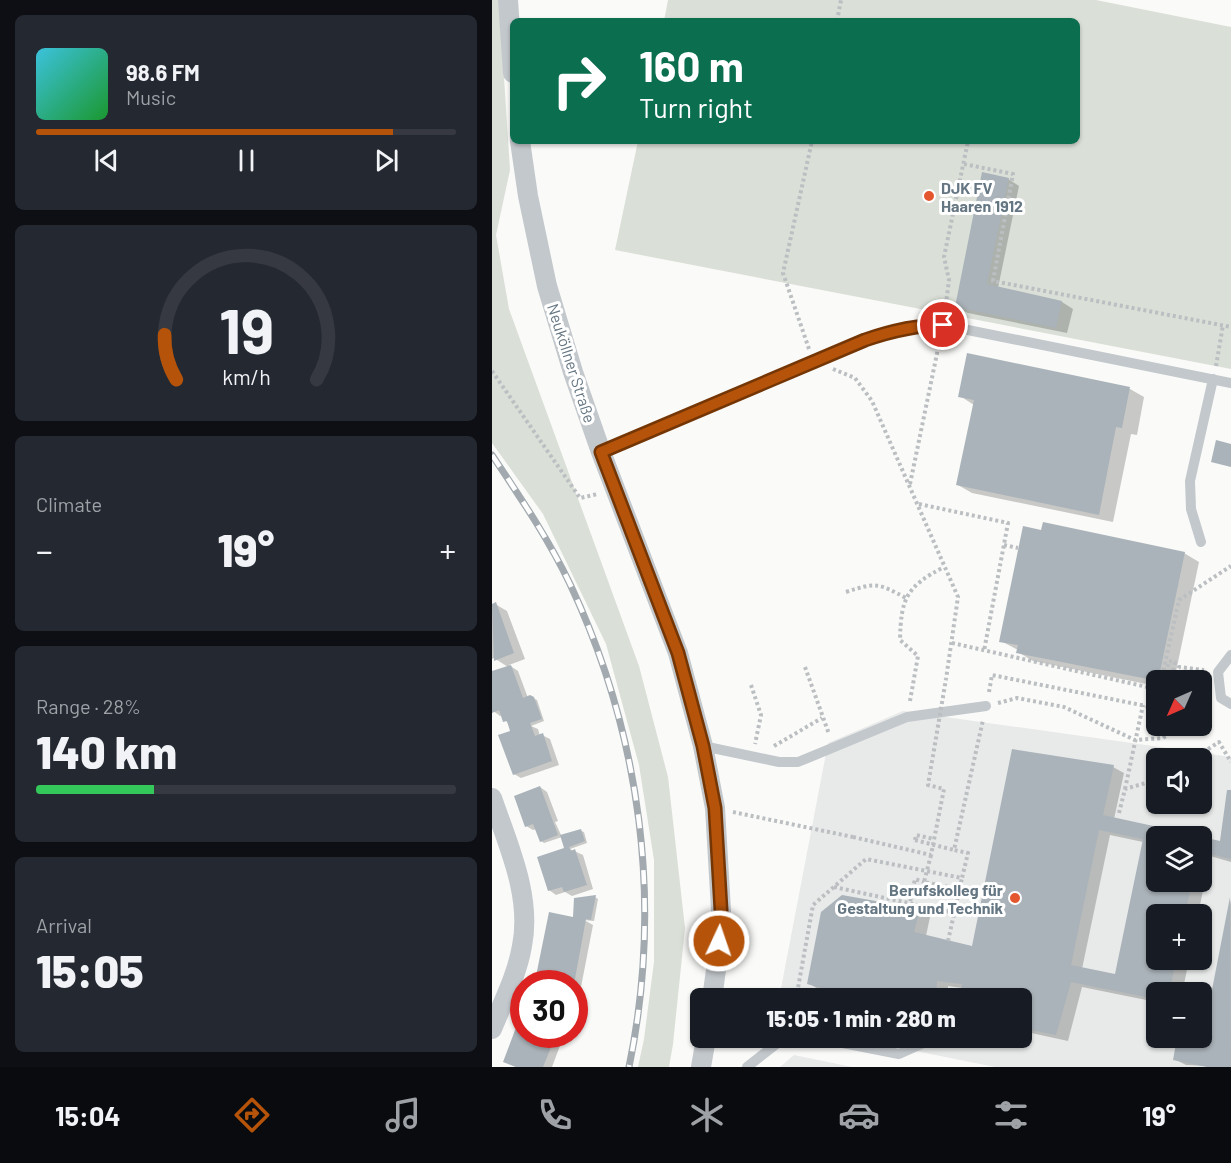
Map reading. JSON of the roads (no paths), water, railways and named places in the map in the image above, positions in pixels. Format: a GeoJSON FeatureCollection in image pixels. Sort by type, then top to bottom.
{"type":"FeatureCollection","features":[{"type":"Feature","properties":{"kind":"street"},"geometry":{"type":"LineString","coordinates":[[508,0],[510,29]]}},
{"type":"Feature","properties":{"kind":"street","name":"Neuköllner Straße"},"geometry":{"type":"LineString","coordinates":[[520,144],[528,196],[547,286],[601,452],[678,653],[703,746],[715,808],[721,910],[714,988]]}},
{"type":"Feature","properties":{"kind":"street"},"geometry":{"type":"LineString","coordinates":[[492,798],[520,880],[524,914],[523,945],[515,972],[492,1029]]}},
{"type":"Feature","properties":{"kind":"street"},"geometry":{"type":"LineString","coordinates":[[701,1067],[704,1048]]}},
{"type":"Feature","properties":{"kind":"lane"},"geometry":{"type":"LineString","coordinates":[[601,452],[865,340],[895,330],[921,325],[943,325],[1231,383]]}},
{"type":"Feature","properties":{"kind":"lane"},"geometry":{"type":"LineString","coordinates":[[1201,542],[1191,509],[1190,482],[1213,379]]}},
{"type":"Feature","properties":{"kind":"lane"},"geometry":{"type":"LineString","coordinates":[[1231,655],[1218,672],[1221,698],[1231,704]]}},
{"type":"Feature","properties":{"kind":"lane"},"geometry":{"type":"LineString","coordinates":[[703,746],[779,762],[798,762],[907,717],[986,706]]}},
{"type":"Feature","properties":{"kind":"lane"},"geometry":{"type":"LineString","coordinates":[[747,1067],[771,1048]]}},
{"type":"Feature","properties":{"kind":"lane"},"geometry":{"type":"LineString","coordinates":[[868,1048],[899,1054],[912,1048]]}},
{"type":"Feature","properties":{"kind":"railway"},"geometry":{"type":"LineString","coordinates":[[492,455],[543,534],[570,584],[594,641],[614,700],[629,760],[639,821],[644,882],[644,944],[639,1005],[629,1067]]}},
{"type":"Feature","properties":{"kind":"place","name":"DJK FV Haaren 1912"},"geometry":{"type":"Point","coordinates":[929,196]}},
{"type":"Feature","properties":{"kind":"place","name":"Berufskolleg für Gestaltung und Technik"},"geometry":{"type":"Point","coordinates":[1015,898]}}]}
